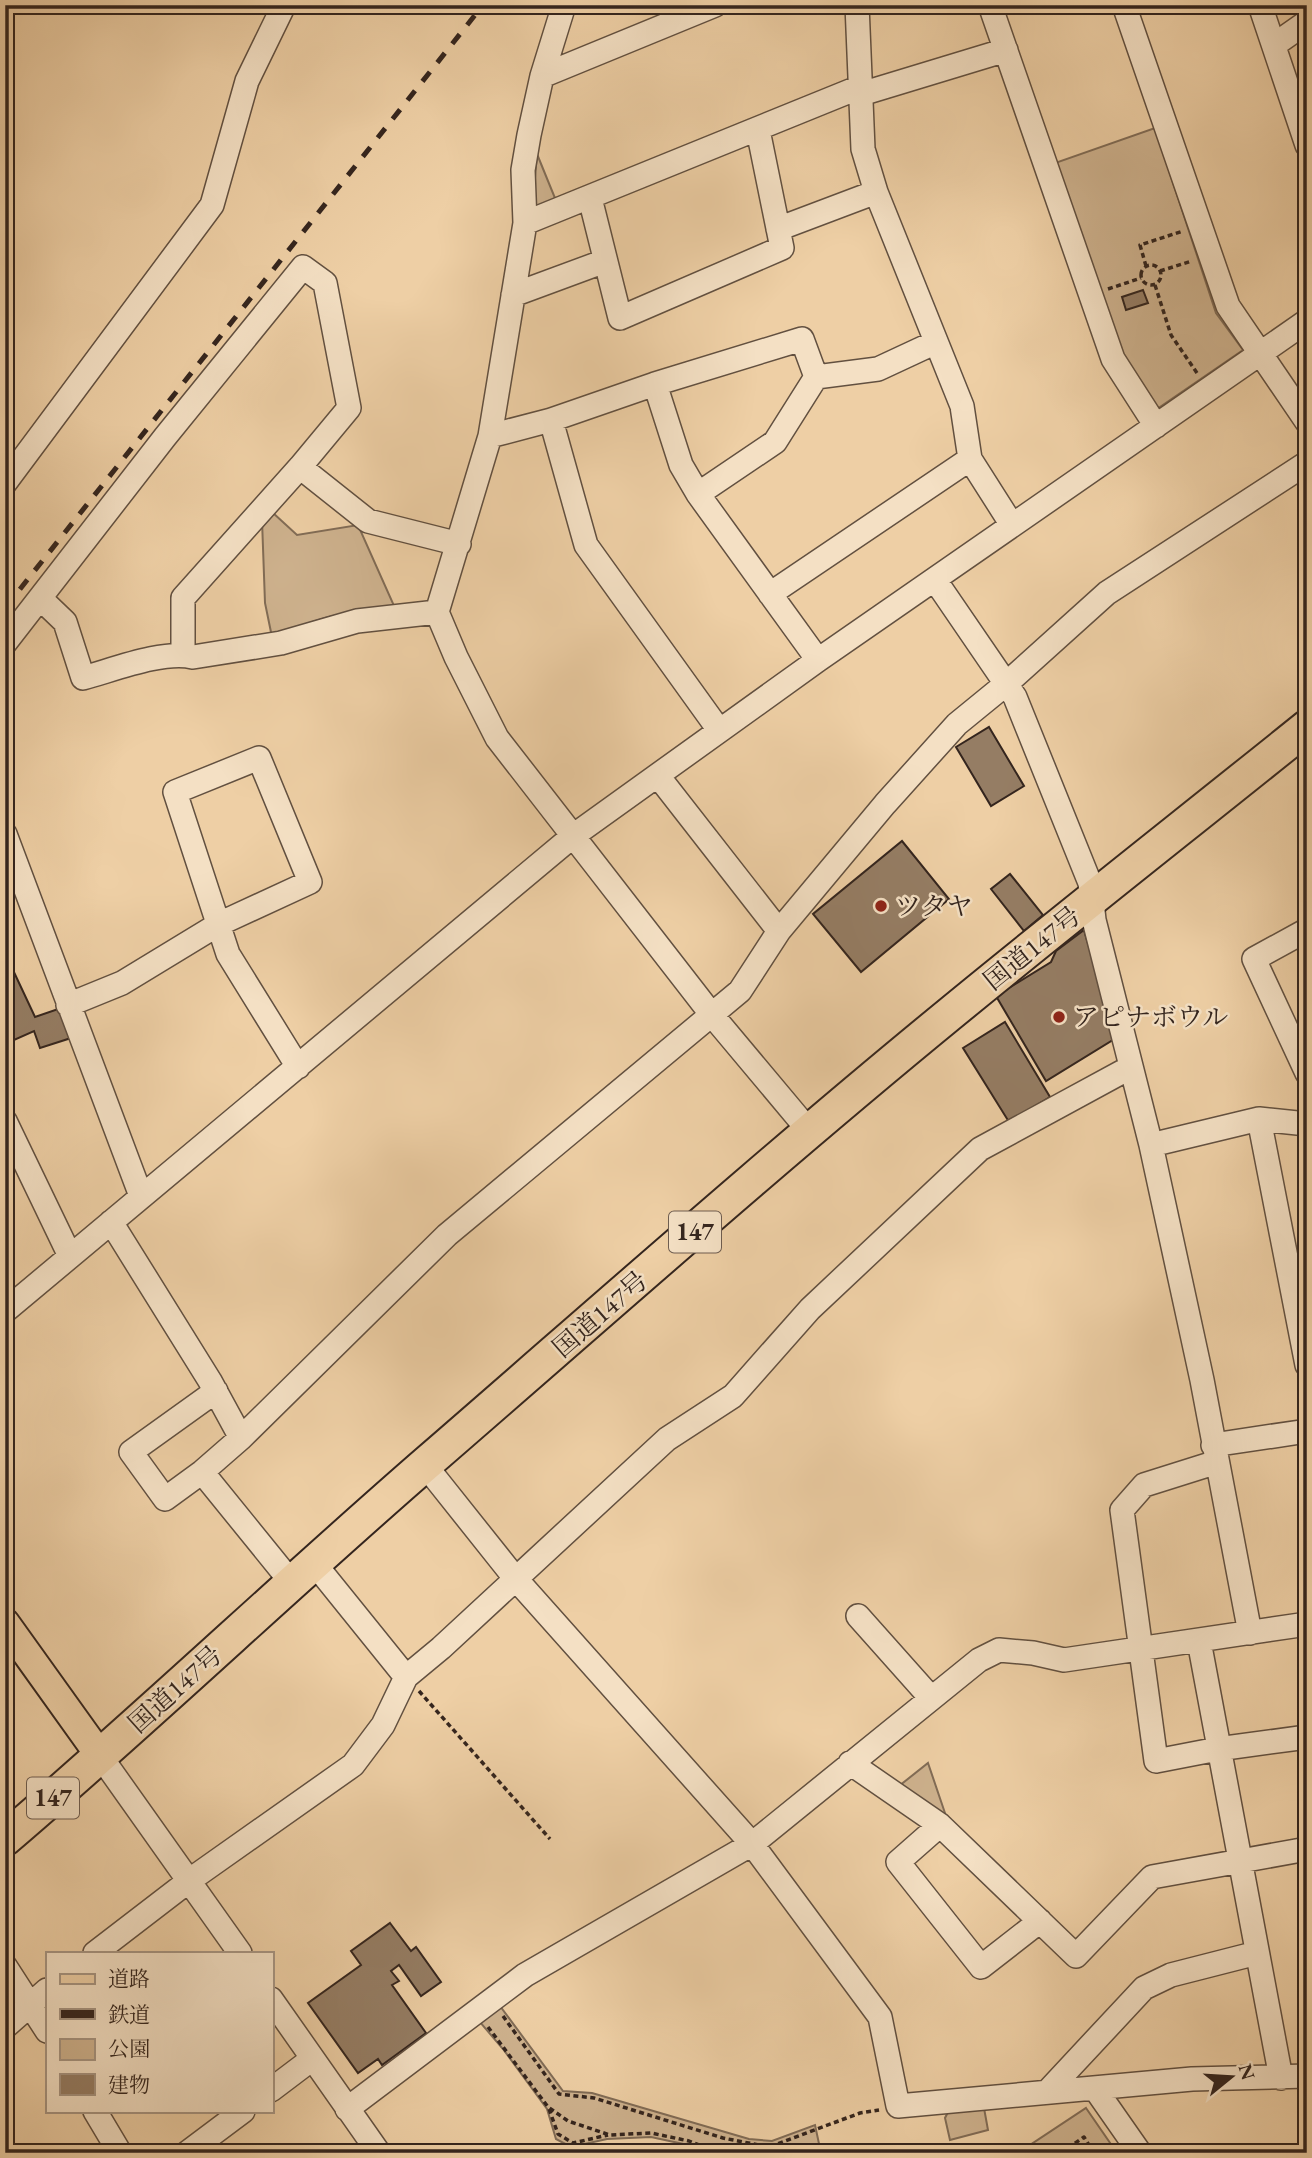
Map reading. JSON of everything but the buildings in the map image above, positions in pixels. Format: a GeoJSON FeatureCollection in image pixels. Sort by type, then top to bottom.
{"type":"FeatureCollection","features":[{"type":"Feature","properties":{"kind":"highway","name":"国道147号"},"geometry":{"type":"LineString","coordinates":[[5,1839],[101,1757],[425,1465],[810,1132],[950,1013],[1307,727]]}},
{"type":"Feature","properties":{"kind":"main road"},"geometry":{"type":"LineString","coordinates":[[5,1623],[101,1757]]}},
{"type":"Feature","properties":{"kind":"street"},"geometry":{"type":"LineString","coordinates":[[5,483],[212,205],[247,81],[284,5]]}},
{"type":"Feature","properties":{"kind":"street"},"geometry":{"type":"LineString","coordinates":[[564,5],[542,76],[523,170],[525,223],[490,436],[438,612],[456,657],[497,738],[712,1015],[810,1132]]}},
{"type":"Feature","properties":{"kind":"street"},"geometry":{"type":"LineString","coordinates":[[542,76],[715,5]]}},
{"type":"Feature","properties":{"kind":"street"},"geometry":{"type":"LineString","coordinates":[[857,5],[863,149],[876,192],[962,406],[970,459],[1012,525]]}},
{"type":"Feature","properties":{"kind":"street"},"geometry":{"type":"LineString","coordinates":[[990,5],[1113,359],[1156,426]]}},
{"type":"Feature","properties":{"kind":"street"},"geometry":{"type":"LineString","coordinates":[[1124,5],[1191,232],[1228,306],[1307,422]]}},
{"type":"Feature","properties":{"kind":"street"},"geometry":{"type":"LineString","coordinates":[[1260,5],[1307,145]]}},
{"type":"Feature","properties":{"kind":"street"},"geometry":{"type":"LineString","coordinates":[[1274,45],[1307,22]]}},
{"type":"Feature","properties":{"kind":"street"},"geometry":{"type":"LineString","coordinates":[[525,223],[860,87],[871,91],[1006,50]]}},
{"type":"Feature","properties":{"kind":"street"},"geometry":{"type":"LineString","coordinates":[[590,198],[620,318],[782,248],[758,130]]}},
{"type":"Feature","properties":{"kind":"street"},"geometry":{"type":"LineString","coordinates":[[778,229],[876,192]]}},
{"type":"Feature","properties":{"kind":"street"},"geometry":{"type":"LineString","coordinates":[[513,295],[605,261]]}},
{"type":"Feature","properties":{"kind":"street"},"geometry":{"type":"LineString","coordinates":[[5,643],[165,437],[303,267],[325,283],[349,408],[183,598],[183,655]]}},
{"type":"Feature","properties":{"kind":"street"},"geometry":{"type":"LineString","coordinates":[[5,1311],[573,835],[818,660],[1307,321]]}},
{"type":"Feature","properties":{"kind":"street"},"geometry":{"type":"LineString","coordinates":[[490,436],[551,420],[655,384],[803,339],[816,377]]}},
{"type":"Feature","properties":{"kind":"street"},"geometry":{"type":"LineString","coordinates":[[816,377],[878,369],[936,342]]}},
{"type":"Feature","properties":{"kind":"street"},"geometry":{"type":"LineString","coordinates":[[698,494],[775,442],[816,377]]}},
{"type":"Feature","properties":{"kind":"street"},"geometry":{"type":"LineString","coordinates":[[655,384],[681,465],[698,494],[818,660]]}},
{"type":"Feature","properties":{"kind":"street"},"geometry":{"type":"LineString","coordinates":[[551,420],[586,545],[719,730]]}},
{"type":"Feature","properties":{"kind":"street"},"geometry":{"type":"LineString","coordinates":[[770,594],[970,459]]}},
{"type":"Feature","properties":{"kind":"street"},"geometry":{"type":"LineString","coordinates":[[216,1391],[131,1452],[165,1499],[202,1472],[241,1438],[447,1235],[740,991],[779,931],[885,804],[957,724],[1006,684],[1107,593],[1307,463]]}},
{"type":"Feature","properties":{"kind":"street"},"geometry":{"type":"LineString","coordinates":[[300,467],[368,521],[459,544]]}},
{"type":"Feature","properties":{"kind":"street"},"geometry":{"type":"LineString","coordinates":[[935,580],[1015,696],[1090,883],[1094,920],[1151,1145],[1250,1633]]}},
{"type":"Feature","properties":{"kind":"street"},"geometry":{"type":"LineString","coordinates":[[41,598],[65,622],[83,678],[157,659],[183,655],[193,657],[281,643],[357,621],[438,612]]}},
{"type":"Feature","properties":{"kind":"street"},"geometry":{"type":"LineString","coordinates":[[68,1005],[122,983],[219,924],[310,882],[258,758],[175,792],[219,924],[228,954],[298,1067]]}},
{"type":"Feature","properties":{"kind":"street"},"geometry":{"type":"LineString","coordinates":[[658,776],[779,931]]}},
{"type":"Feature","properties":{"kind":"street"},"geometry":{"type":"LineString","coordinates":[[5,834],[141,1196]]}},
{"type":"Feature","properties":{"kind":"street"},"geometry":{"type":"LineString","coordinates":[[1304,1059],[1254,959],[1307,930]]}},
{"type":"Feature","properties":{"kind":"street"},"geometry":{"type":"LineString","coordinates":[[96,1952],[190,1880],[353,1765],[383,1725],[406,1677],[667,1440],[733,1396],[810,1309],[980,1149],[1131,1067]]}},
{"type":"Feature","properties":{"kind":"street"},"geometry":{"type":"LineString","coordinates":[[1151,1145],[1259,1119],[1307,1124]]}},
{"type":"Feature","properties":{"kind":"street"},"geometry":{"type":"LineString","coordinates":[[1259,1119],[1307,1365]]}},
{"type":"Feature","properties":{"kind":"street"},"geometry":{"type":"LineString","coordinates":[[5,1121],[69,1256]]}},
{"type":"Feature","properties":{"kind":"street"},"geometry":{"type":"LineString","coordinates":[[111,1222],[216,1391],[241,1438]]}},
{"type":"Feature","properties":{"kind":"street"},"geometry":{"type":"LineString","coordinates":[[1307,1431],[1215,1454],[1144,1485],[1122,1510],[1156,1761],[1218,1749],[1307,1737]]}},
{"type":"Feature","properties":{"kind":"street"},"geometry":{"type":"LineString","coordinates":[[425,1465],[515,1578],[752,1844],[880,2017],[898,2106],[1096,2090],[1192,2079],[1307,2076]]}},
{"type":"Feature","properties":{"kind":"street"},"geometry":{"type":"LineString","coordinates":[[202,1472],[406,1677]]}},
{"type":"Feature","properties":{"kind":"street"},"geometry":{"type":"LineString","coordinates":[[858,1616],[931,1698]]}},
{"type":"Feature","properties":{"kind":"street"},"geometry":{"type":"LineString","coordinates":[[347,2109],[524,1975],[752,1844],[979,1660],[999,1650],[1033,1653],[1064,1660],[1307,1624]]}},
{"type":"Feature","properties":{"kind":"street"},"geometry":{"type":"LineString","coordinates":[[1199,1641],[1282,2078]]}},
{"type":"Feature","properties":{"kind":"street"},"geometry":{"type":"LineString","coordinates":[[101,1757],[239,1952]]}},
{"type":"Feature","properties":{"kind":"street"},"geometry":{"type":"LineString","coordinates":[[850,1763],[940,1825],[1076,1956],[1152,1877],[1307,1849]]}},
{"type":"Feature","properties":{"kind":"street"},"geometry":{"type":"LineString","coordinates":[[940,1825],[898,1862],[981,1967],[1040,1921]]}},
{"type":"Feature","properties":{"kind":"street"},"geometry":{"type":"LineString","coordinates":[[1047,2092],[1144,1988],[1171,1975],[1257,1953]]}},
{"type":"Feature","properties":{"kind":"street"},"geometry":{"type":"LineString","coordinates":[[5,1966],[39,1997],[46,2027]]}},
{"type":"Feature","properties":{"kind":"street"},"geometry":{"type":"LineString","coordinates":[[5,2027],[39,1997]]}},
{"type":"Feature","properties":{"kind":"street"},"geometry":{"type":"LineString","coordinates":[[273,2002],[379,2153]]}},
{"type":"Feature","properties":{"kind":"street"},"geometry":{"type":"LineString","coordinates":[[273,2088],[312,2059]]}},
{"type":"Feature","properties":{"kind":"street"},"geometry":{"type":"LineString","coordinates":[[1096,2090],[1140,2153]]}},
{"type":"Feature","properties":{"kind":"street"},"geometry":{"type":"LineString","coordinates":[[96,2112],[121,2153]]}},
{"type":"Feature","properties":{"kind":"street"},"geometry":{"type":"LineString","coordinates":[[187,2153],[242,2112]]}},
{"type":"Feature","properties":{"kind":"path"},"geometry":{"type":"LineString","coordinates":[[1146,266],[1140,245],[1191,232]]}},
{"type":"Feature","properties":{"kind":"path"},"geometry":{"type":"LineString","coordinates":[[1160,271],[1195,260]]}},
{"type":"Feature","properties":{"kind":"path"},"geometry":{"type":"LineString","coordinates":[[1153,265],[1160,271],[1160,281],[1154,285],[1145,283],[1142,278],[1142,271],[1146,266],[1153,265]]}},
{"type":"Feature","properties":{"kind":"path"},"geometry":{"type":"LineString","coordinates":[[1097,293],[1142,278]]}},
{"type":"Feature","properties":{"kind":"path"},"geometry":{"type":"LineString","coordinates":[[1154,285],[1171,335],[1202,381]]}},
{"type":"Feature","properties":{"kind":"path"},"geometry":{"type":"LineString","coordinates":[[406,1677],[550,1839]]}},
{"type":"Feature","properties":{"kind":"path"},"geometry":{"type":"LineString","coordinates":[[484,2006],[559,2094],[594,2098],[723,2138],[769,2147],[860,2112],[898,2106]]}},
{"type":"Feature","properties":{"kind":"path"},"geometry":{"type":"LineString","coordinates":[[484,2006],[505,2046],[548,2107],[558,2134],[573,2143],[610,2135],[650,2133],[689,2141],[719,2153]]}},
{"type":"Feature","properties":{"kind":"path"},"geometry":{"type":"LineString","coordinates":[[548,2107],[568,2121],[610,2135]]}},
{"type":"Feature","properties":{"kind":"path"},"geometry":{"type":"LineString","coordinates":[[1061,2153],[1083,2137],[1094,2153]]}},
{"type":"Feature","properties":{"kind":"path"},"geometry":{"type":"LineString","coordinates":[[516,2153],[518,2147]]}},
{"type":"Feature","properties":{"kind":"green space"},"geometry":{"type":"Polygon","coordinates":[[[1155,128],[1216,313],[1243,350],[1157,409],[1122,356],[1055,163],[1155,128]]]}},
{"type":"Feature","properties":{"kind":"green space"},"geometry":{"type":"Polygon","coordinates":[[[537,154],[557,203],[532,214],[537,154]]]}},
{"type":"Feature","properties":{"kind":"green space"},"geometry":{"type":"Polygon","coordinates":[[[272,512],[297,535],[358,525],[395,608],[332,616],[272,637],[265,603],[262,520],[272,512]]]}},
{"type":"Feature","properties":{"kind":"green space"},"geometry":{"type":"Polygon","coordinates":[[[928,1763],[946,1816],[899,1786],[928,1763]]]}},
{"type":"Feature","properties":{"kind":"green space"},"geometry":{"type":"Polygon","coordinates":[[[500,2006],[563,2091],[592,2093],[749,2139],[772,2141],[815,2125],[821,2153],[706,2153],[688,2145],[651,2137],[607,2139],[571,2147],[556,2139],[547,2109],[479,2021],[500,2006]]]}},
{"type":"Feature","properties":{"kind":"green space"},"geometry":{"type":"Polygon","coordinates":[[[984,2108],[988,2130],[950,2140],[945,2118],[949,2110],[984,2108]]]}},
{"type":"Feature","properties":{"kind":"green space"},"geometry":{"type":"Polygon","coordinates":[[[1086,2108],[1117,2153],[1018,2153],[1086,2108]]]}},
{"type":"Feature","properties":{"kind":"railway"},"geometry":{"type":"LineString","coordinates":[[5,608],[483,5]]}},
{"type":"Feature","properties":{"kind":"place","name":"ツタヤ"},"geometry":{"type":"Point","coordinates":[881,906]}},
{"type":"Feature","properties":{"kind":"place","name":"アピナボウル"},"geometry":{"type":"Point","coordinates":[1059,1017]}}]}
